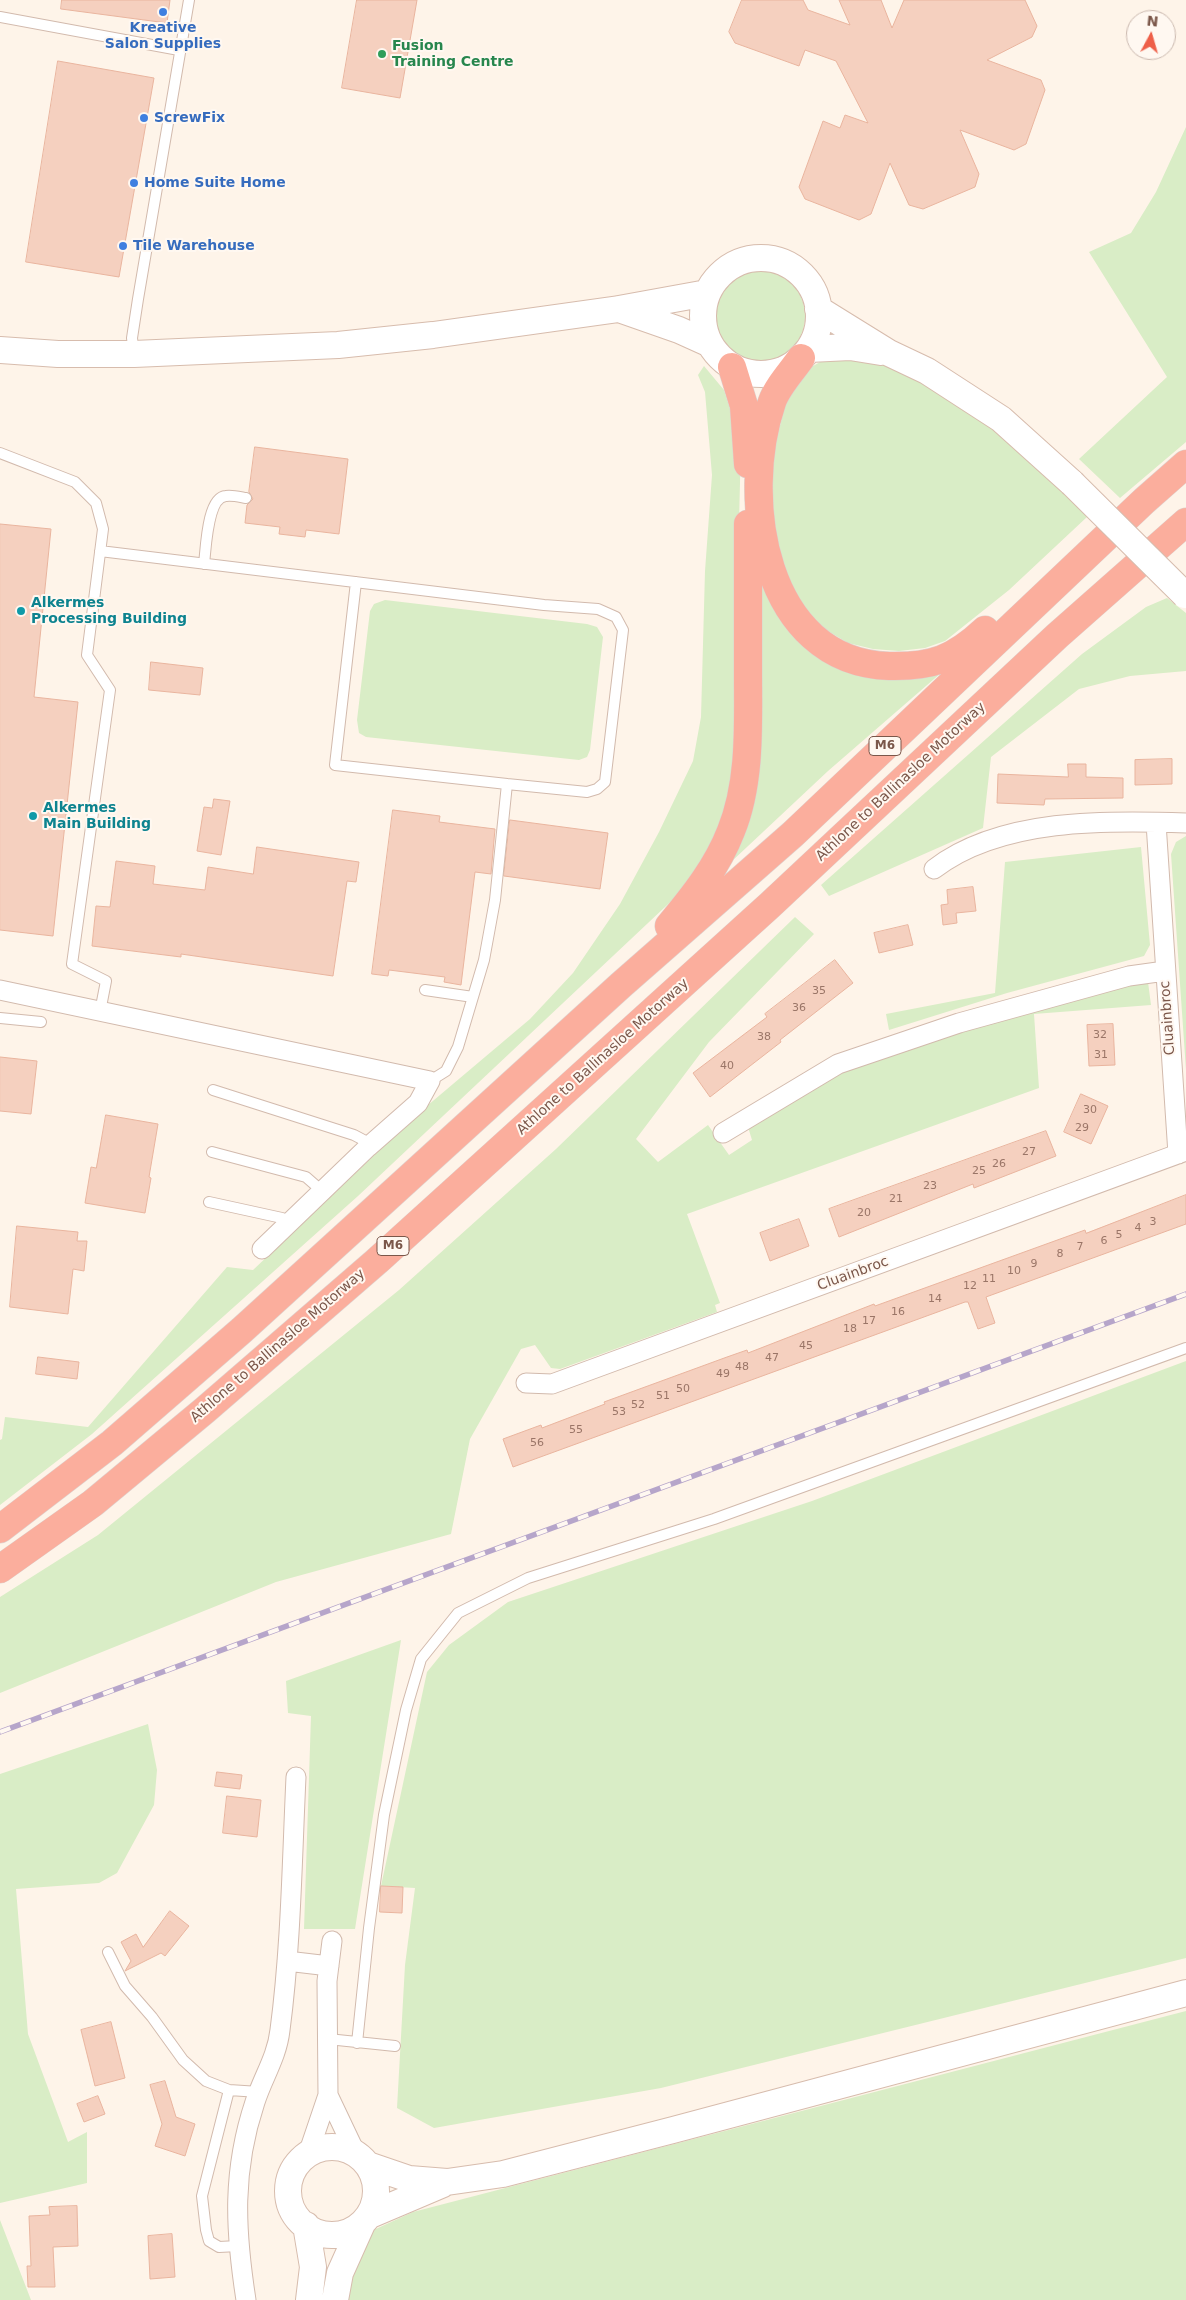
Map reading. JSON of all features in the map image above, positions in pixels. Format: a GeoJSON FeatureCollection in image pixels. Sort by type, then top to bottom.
{"type":"FeatureCollection","features":[{"type":"Feature","properties":{"kind":"highway"},"geometry":{"type":"LineString","coordinates":[[805,354],[773,400],[763,437],[760,522],[766,555],[778,588],[812,636],[838,654],[868,665],[929,664],[944,660],[968,645],[1069,549],[1144,501],[1186,464]]}},
{"type":"Feature","properties":{"kind":"highway"},"geometry":{"type":"LineString","coordinates":[[621,985],[706,880],[722,852],[739,806],[744,781],[748,707],[748,484],[744,406],[732,366]]}},
{"type":"Feature","properties":{"kind":"highway","name":"M6"},"geometry":{"type":"LineString","coordinates":[[0,1529],[112,1443],[401,1187],[621,985],[793,834],[1144,501]]}},
{"type":"Feature","properties":{"kind":"highway","name":"Athlone to Ballinasloe Motorway"},"geometry":{"type":"LineString","coordinates":[[0,1569],[94,1503],[377,1261],[770,905],[1057,636],[1186,522]]}},
{"type":"Feature","properties":{"kind":"main road"},"geometry":{"type":"LineString","coordinates":[[766,259],[778,261],[798,272],[813,291],[818,309],[818,326],[805,354],[788,367],[767,374],[754,374],[732,366],[716,353],[710,344],[703,325],[707,293],[724,272],[741,262],[766,259]]}},
{"type":"Feature","properties":{"kind":"main road"},"geometry":{"type":"LineString","coordinates":[[0,350],[58,354],[134,354],[338,345],[433,335],[619,309],[707,293]]}},
{"type":"Feature","properties":{"kind":"main road"},"geometry":{"type":"LineString","coordinates":[[619,309],[678,330],[710,344]]}},
{"type":"Feature","properties":{"kind":"main road"},"geometry":{"type":"LineString","coordinates":[[818,309],[889,354],[927,371],[1000,419],[1072,483],[1185,595]]}},
{"type":"Feature","properties":{"kind":"main road"},"geometry":{"type":"LineString","coordinates":[[805,354],[850,348],[889,354]]}},
{"type":"Feature","properties":{"kind":"main road"},"geometry":{"type":"LineString","coordinates":[[447,2182],[366,2219],[352,2231],[333,2235],[313,2231],[300,2221],[291,2206],[288,2191],[291,2177],[298,2164],[308,2154],[330,2147],[340,2148],[409,2179],[447,2182],[503,2174],[1186,1993]]}},
{"type":"Feature","properties":{"kind":"main road"},"geometry":{"type":"LineString","coordinates":[[335,2300],[340,2273],[376,2200],[376,2182],[362,2159]]}},
{"type":"Feature","properties":{"kind":"main road"},"geometry":{"type":"LineString","coordinates":[[306,2225],[313,2267],[309,2300]]}},
{"type":"Feature","properties":{"kind":"street","name":"Cluainbroc"},"geometry":{"type":"LineString","coordinates":[[526,1383],[552,1384],[1182,1152],[1165,971],[1156,823]]}},
{"type":"Feature","properties":{"kind":"street"},"geometry":{"type":"LineString","coordinates":[[934,869],[948,858],[970,847],[1007,835],[1084,824],[1186,823]]}},
{"type":"Feature","properties":{"kind":"street","name":"Cluainbroc"},"geometry":{"type":"LineString","coordinates":[[723,1133],[838,1064],[959,1023],[1129,976],[1165,971]]}},
{"type":"Feature","properties":{"kind":"street"},"geometry":{"type":"LineString","coordinates":[[0,990],[430,1081],[418,1103],[371,1144],[262,1249]]}},
{"type":"Feature","properties":{"kind":"street"},"geometry":{"type":"LineString","coordinates":[[246,2300],[238,2246],[238,2182],[244,2141],[259,2092],[274,2059],[280,2031],[287,1961],[296,1777]]}},
{"type":"Feature","properties":{"kind":"street"},"geometry":{"type":"LineString","coordinates":[[308,2154],[328,2095],[327,1982],[332,1941]]}},
{"type":"Feature","properties":{"kind":"street"},"geometry":{"type":"LineString","coordinates":[[287,1961],[329,1966]]}},
{"type":"Feature","properties":{"kind":"street"},"geometry":{"type":"LineString","coordinates":[[328,2095],[362,2159]]}},
{"type":"Feature","properties":{"kind":"lane"},"geometry":{"type":"LineString","coordinates":[[134,354],[132,338],[138,299],[189,0]]}},
{"type":"Feature","properties":{"kind":"lane"},"geometry":{"type":"LineString","coordinates":[[0,17],[179,50]]}},
{"type":"Feature","properties":{"kind":"lane"},"geometry":{"type":"LineString","coordinates":[[0,454],[75,482],[96,503],[103,529],[87,655],[110,690],[72,964],[106,981],[100,1012]]}},
{"type":"Feature","properties":{"kind":"lane"},"geometry":{"type":"LineString","coordinates":[[204,564],[212,510],[216,500],[224,496],[246,498]]}},
{"type":"Feature","properties":{"kind":"lane"},"geometry":{"type":"LineString","coordinates":[[100,552],[356,582],[544,605],[598,609],[616,617],[623,630],[605,782],[596,789],[586,792],[335,765],[356,582]]}},
{"type":"Feature","properties":{"kind":"lane"},"geometry":{"type":"LineString","coordinates":[[430,1081],[446,1071],[458,1047],[484,960],[495,900],[507,784]]}},
{"type":"Feature","properties":{"kind":"lane"},"geometry":{"type":"LineString","coordinates":[[425,990],[472,997]]}},
{"type":"Feature","properties":{"kind":"lane"},"geometry":{"type":"LineString","coordinates":[[0,1018],[41,1022]]}},
{"type":"Feature","properties":{"kind":"lane"},"geometry":{"type":"LineString","coordinates":[[213,1090],[354,1134],[371,1144]]}},
{"type":"Feature","properties":{"kind":"lane"},"geometry":{"type":"LineString","coordinates":[[212,1152],[306,1177],[322,1191]]}},
{"type":"Feature","properties":{"kind":"lane"},"geometry":{"type":"LineString","coordinates":[[209,1202],[290,1221]]}},
{"type":"Feature","properties":{"kind":"lane"},"geometry":{"type":"LineString","coordinates":[[357,2043],[369,1928],[384,1815],[406,1710],[421,1659],[458,1613],[528,1578],[714,1520],[1186,1348]]}},
{"type":"Feature","properties":{"kind":"lane"},"geometry":{"type":"LineString","coordinates":[[108,1952],[125,1986],[152,2017],[183,2060],[206,2081],[228,2090],[259,2092]]}},
{"type":"Feature","properties":{"kind":"lane"},"geometry":{"type":"LineString","coordinates":[[328,2039],[395,2046]]}},
{"type":"Feature","properties":{"kind":"lane"},"geometry":{"type":"LineString","coordinates":[[228,2090],[202,2196],[206,2230],[210,2241],[218,2247],[238,2246]]}},
{"type":"Feature","properties":{"kind":"green space"},"geometry":{"type":"Polygon","coordinates":[[[1186,127],[1186,442],[1120,498],[1079,459],[1167,377],[1089,252],[1131,233],[1156,192],[1186,127]]]}},
{"type":"Feature","properties":{"kind":"green space"},"geometry":{"type":"Polygon","coordinates":[[[758,269],[776,272],[791,283],[802,298],[805,316],[802,334],[791,349],[776,360],[758,363],[740,360],[725,349],[714,334],[711,316],[714,298],[725,283],[740,272],[758,269]]]}},
{"type":"Feature","properties":{"kind":"green space"},"geometry":{"type":"Polygon","coordinates":[[[847,357],[901,368],[980,416],[1038,468],[1087,517],[1009,590],[945,641],[925,648],[899,651],[873,649],[848,643],[807,616],[784,581],[773,521],[771,494],[774,450],[787,397],[808,369],[827,358],[847,357]]]}},
{"type":"Feature","properties":{"kind":"green space"},"geometry":{"type":"Polygon","coordinates":[[[704,366],[724,390],[741,442],[733,766],[724,817],[706,859],[682,891],[358,1196],[92,1434],[0,1505],[0,1440],[2,1439],[5,1417],[88,1427],[227,1267],[253,1270],[421,1111],[530,1019],[573,973],[620,904],[659,832],[693,761],[701,717],[705,571],[712,475],[705,392],[698,375],[704,366]]]}},
{"type":"Feature","properties":{"kind":"green space"},"geometry":{"type":"Polygon","coordinates":[[[761,574],[797,635],[949,666],[828,771],[731,862],[761,574]]]}},
{"type":"Feature","properties":{"kind":"green space"},"geometry":{"type":"Polygon","coordinates":[[[1167,598],[1186,613],[1186,671],[1130,676],[1079,689],[991,757],[983,828],[829,896],[821,885],[1082,654],[1146,607],[1167,598]]]}},
{"type":"Feature","properties":{"kind":"green space"},"geometry":{"type":"Polygon","coordinates":[[[385,600],[587,624],[597,627],[603,637],[590,750],[587,757],[579,760],[366,737],[359,733],[357,720],[370,611],[374,604],[385,600]]]}},
{"type":"Feature","properties":{"kind":"green space"},"geometry":{"type":"Polygon","coordinates":[[[1186,836],[1186,1070],[1171,854],[1176,842],[1186,836]]]}},
{"type":"Feature","properties":{"kind":"green space"},"geometry":{"type":"Polygon","coordinates":[[[1141,847],[1150,945],[1144,956],[1007,993],[889,1030],[886,1014],[995,993],[1005,862],[1141,847]]]}},
{"type":"Feature","properties":{"kind":"green space"},"geometry":{"type":"Polygon","coordinates":[[[795,917],[814,934],[709,1042],[636,1139],[658,1162],[708,1125],[729,1155],[752,1140],[748,1127],[838,1072],[873,1059],[1073,997],[1148,982],[1151,1005],[1034,1014],[1039,1088],[687,1214],[720,1303],[715,1305],[717,1312],[560,1369],[551,1368],[535,1345],[521,1349],[470,1439],[451,1534],[276,1582],[0,1693],[0,1597],[98,1535],[399,1290],[556,1149],[795,917]]]}},
{"type":"Feature","properties":{"kind":"green space"},"geometry":{"type":"Polygon","coordinates":[[[1186,1361],[1186,1958],[661,2088],[434,2128],[397,2108],[405,1965],[415,1888],[381,1886],[427,1672],[449,1645],[508,1602],[812,1501],[1186,1361]]]}},
{"type":"Feature","properties":{"kind":"green space"},"geometry":{"type":"Polygon","coordinates":[[[401,1640],[355,1929],[304,1929],[311,1716],[288,1713],[286,1681],[401,1640]]]}},
{"type":"Feature","properties":{"kind":"green space"},"geometry":{"type":"Polygon","coordinates":[[[148,1724],[157,1770],[154,1805],[117,1873],[99,1883],[16,1889],[28,2034],[68,2142],[87,2132],[87,2183],[0,2203],[0,1774],[148,1724]]]}},
{"type":"Feature","properties":{"kind":"green space"},"geometry":{"type":"Polygon","coordinates":[[[1186,2011],[1186,2300],[341,2300],[367,2233],[413,2212],[1186,2011]]]}},
{"type":"Feature","properties":{"kind":"green space"},"geometry":{"type":"Polygon","coordinates":[[[0,2220],[31,2300],[0,2300],[0,2220]]]}},
{"type":"Feature","properties":{"kind":"building"},"geometry":{"type":"Polygon","coordinates":[[[62,0],[170,0],[167,23],[61,9],[62,0]]]}},
{"type":"Feature","properties":{"kind":"building"},"geometry":{"type":"Polygon","coordinates":[[[357,0],[417,0],[400,98],[342,88],[357,0]]]}},
{"type":"Feature","properties":{"kind":"building"},"geometry":{"type":"Polygon","coordinates":[[[742,0],[803,0],[808,10],[850,25],[839,0],[881,0],[892,28],[904,0],[1025,0],[1037,26],[1032,37],[987,60],[1041,80],[1045,90],[1026,144],[1014,150],[960,130],[979,174],[975,187],[923,209],[909,205],[890,163],[871,214],[859,220],[805,199],[799,187],[823,121],[840,128],[845,115],[868,123],[836,61],[805,50],[799,66],[735,43],[729,32],[742,0]]]}},
{"type":"Feature","properties":{"kind":"building"},"geometry":{"type":"Polygon","coordinates":[[[58,61],[154,78],[119,277],[26,262],[58,61]]]}},
{"type":"Feature","properties":{"kind":"building"},"geometry":{"type":"Polygon","coordinates":[[[255,447],[348,459],[339,534],[306,530],[305,537],[279,534],[280,527],[245,523],[247,505],[253,499],[249,492],[255,447]]]}},
{"type":"Feature","properties":{"kind":"building","name":"Alkermes Main Building"},"geometry":{"type":"Polygon","coordinates":[[[0,524],[51,529],[34,697],[78,702],[53,936],[0,930],[0,524]]]}},
{"type":"Feature","properties":{"kind":"building"},"geometry":{"type":"Polygon","coordinates":[[[151,662],[203,668],[200,695],[149,690],[151,662]]]}},
{"type":"Feature","properties":{"kind":"building"},"geometry":{"type":"Polygon","coordinates":[[[1172,759],[1172,784],[1135,785],[1135,760],[1172,759]]]}},
{"type":"Feature","properties":{"kind":"building"},"geometry":{"type":"Polygon","coordinates":[[[1068,764],[1086,764],[1086,777],[1123,778],[1123,798],[1045,799],[1044,805],[997,803],[998,774],[1068,777],[1068,764]]]}},
{"type":"Feature","properties":{"kind":"building"},"geometry":{"type":"Polygon","coordinates":[[[214,799],[230,801],[221,855],[197,851],[204,807],[212,808],[214,799]]]}},
{"type":"Feature","properties":{"kind":"building"},"geometry":{"type":"Polygon","coordinates":[[[393,810],[440,816],[439,822],[495,829],[491,874],[475,872],[461,985],[444,982],[445,977],[389,970],[388,976],[372,974],[393,810]]]}},
{"type":"Feature","properties":{"kind":"building"},"geometry":{"type":"Polygon","coordinates":[[[510,820],[608,833],[600,889],[504,876],[510,820]]]}},
{"type":"Feature","properties":{"kind":"building"},"geometry":{"type":"Polygon","coordinates":[[[257,847],[359,862],[356,882],[347,881],[333,976],[181,954],[181,957],[92,946],[96,906],[110,907],[116,861],[155,866],[153,884],[205,890],[208,867],[253,874],[257,847]]]}},
{"type":"Feature","properties":{"kind":"building"},"geometry":{"type":"Polygon","coordinates":[[[973,887],[976,911],[956,913],[957,923],[943,925],[941,905],[948,904],[947,890],[973,887]]]}},
{"type":"Feature","properties":{"kind":"building"},"geometry":{"type":"Polygon","coordinates":[[[908,925],[913,945],[879,953],[874,933],[908,925]]]}},
{"type":"Feature","properties":{"kind":"building"},"geometry":{"type":"Polygon","coordinates":[[[835,960],[853,983],[710,1097],[693,1073],[767,1017],[765,1014],[835,960]]]}},
{"type":"Feature","properties":{"kind":"building"},"geometry":{"type":"Polygon","coordinates":[[[1113,1024],[1115,1065],[1089,1066],[1087,1025],[1113,1024]]]}},
{"type":"Feature","properties":{"kind":"building"},"geometry":{"type":"Polygon","coordinates":[[[0,1057],[37,1061],[31,1114],[0,1111],[0,1057]]]}},
{"type":"Feature","properties":{"kind":"building"},"geometry":{"type":"Polygon","coordinates":[[[1081,1094],[1108,1106],[1091,1144],[1064,1132],[1081,1094]]]}},
{"type":"Feature","properties":{"kind":"building"},"geometry":{"type":"Polygon","coordinates":[[[106,1115],[158,1124],[145,1213],[85,1203],[91,1167],[96,1168],[106,1115]]]}},
{"type":"Feature","properties":{"kind":"building"},"geometry":{"type":"Polygon","coordinates":[[[1046,1131],[1056,1156],[974,1188],[973,1184],[839,1237],[829,1209],[1046,1131]]]}},
{"type":"Feature","properties":{"kind":"building"},"geometry":{"type":"Polygon","coordinates":[[[1186,1195],[1186,1224],[986,1297],[995,1323],[978,1329],[968,1302],[965,1302],[513,1467],[503,1439],[541,1425],[542,1428],[605,1404],[604,1402],[727,1357],[747,1350],[748,1353],[874,1304],[875,1306],[1085,1230],[1086,1233],[1186,1195]]]}},
{"type":"Feature","properties":{"kind":"building"},"geometry":{"type":"Polygon","coordinates":[[[799,1219],[809,1246],[770,1261],[760,1233],[799,1219]]]}},
{"type":"Feature","properties":{"kind":"building"},"geometry":{"type":"Polygon","coordinates":[[[17,1226],[78,1232],[77,1241],[87,1241],[84,1271],[73,1269],[68,1314],[10,1307],[17,1226]]]}},
{"type":"Feature","properties":{"kind":"building"},"geometry":{"type":"Polygon","coordinates":[[[38,1357],[79,1362],[77,1379],[36,1374],[38,1357]]]}},
{"type":"Feature","properties":{"kind":"building"},"geometry":{"type":"Polygon","coordinates":[[[217,1772],[242,1775],[240,1789],[215,1786],[217,1772]]]}},
{"type":"Feature","properties":{"kind":"building"},"geometry":{"type":"Polygon","coordinates":[[[227,1796],[261,1800],[257,1837],[223,1833],[227,1796]]]}},
{"type":"Feature","properties":{"kind":"building"},"geometry":{"type":"Polygon","coordinates":[[[381,1886],[403,1887],[402,1913],[380,1912],[381,1886]]]}},
{"type":"Feature","properties":{"kind":"building"},"geometry":{"type":"Polygon","coordinates":[[[170,1911],[189,1926],[165,1956],[161,1953],[125,1971],[131,1961],[121,1942],[136,1934],[143,1947],[170,1911]]]}},
{"type":"Feature","properties":{"kind":"building"},"geometry":{"type":"Polygon","coordinates":[[[111,2022],[125,2078],[95,2086],[81,2030],[111,2022]]]}},
{"type":"Feature","properties":{"kind":"building"},"geometry":{"type":"Polygon","coordinates":[[[165,2081],[176,2117],[195,2124],[185,2156],[155,2146],[162,2124],[150,2085],[165,2081]]]}},
{"type":"Feature","properties":{"kind":"building"},"geometry":{"type":"Polygon","coordinates":[[[98,2096],[105,2114],[84,2122],[77,2104],[98,2096]]]}},
{"type":"Feature","properties":{"kind":"building"},"geometry":{"type":"Polygon","coordinates":[[[77,2206],[78,2246],[53,2247],[55,2287],[28,2287],[27,2266],[31,2266],[29,2216],[50,2215],[49,2207],[77,2206]]]}},
{"type":"Feature","properties":{"kind":"building"},"geometry":{"type":"Polygon","coordinates":[[[172,2234],[175,2277],[150,2279],[148,2236],[172,2234]]]}},
{"type":"Feature","properties":{"kind":"railway"},"geometry":{"type":"LineString","coordinates":[[0,1732],[1186,1294]]}},
{"type":"Feature","properties":{"kind":"place","name":"Kreative Salon Supplies"},"geometry":{"type":"Point","coordinates":[163,12]}},
{"type":"Feature","properties":{"kind":"place","name":"Fusion Training Centre"},"geometry":{"type":"Point","coordinates":[382,54]}},
{"type":"Feature","properties":{"kind":"place","name":"ScrewFix"},"geometry":{"type":"Point","coordinates":[144,118]}},
{"type":"Feature","properties":{"kind":"place","name":"Home Suite Home"},"geometry":{"type":"Point","coordinates":[134,183]}},
{"type":"Feature","properties":{"kind":"place","name":"Tile Warehouse"},"geometry":{"type":"Point","coordinates":[123,246]}},
{"type":"Feature","properties":{"kind":"place","name":"Alkermes Processing Building"},"geometry":{"type":"Point","coordinates":[21,611]}},
{"type":"Feature","properties":{"kind":"place","name":"Alkermes Main Building"},"geometry":{"type":"Point","coordinates":[33,816]}}]}
